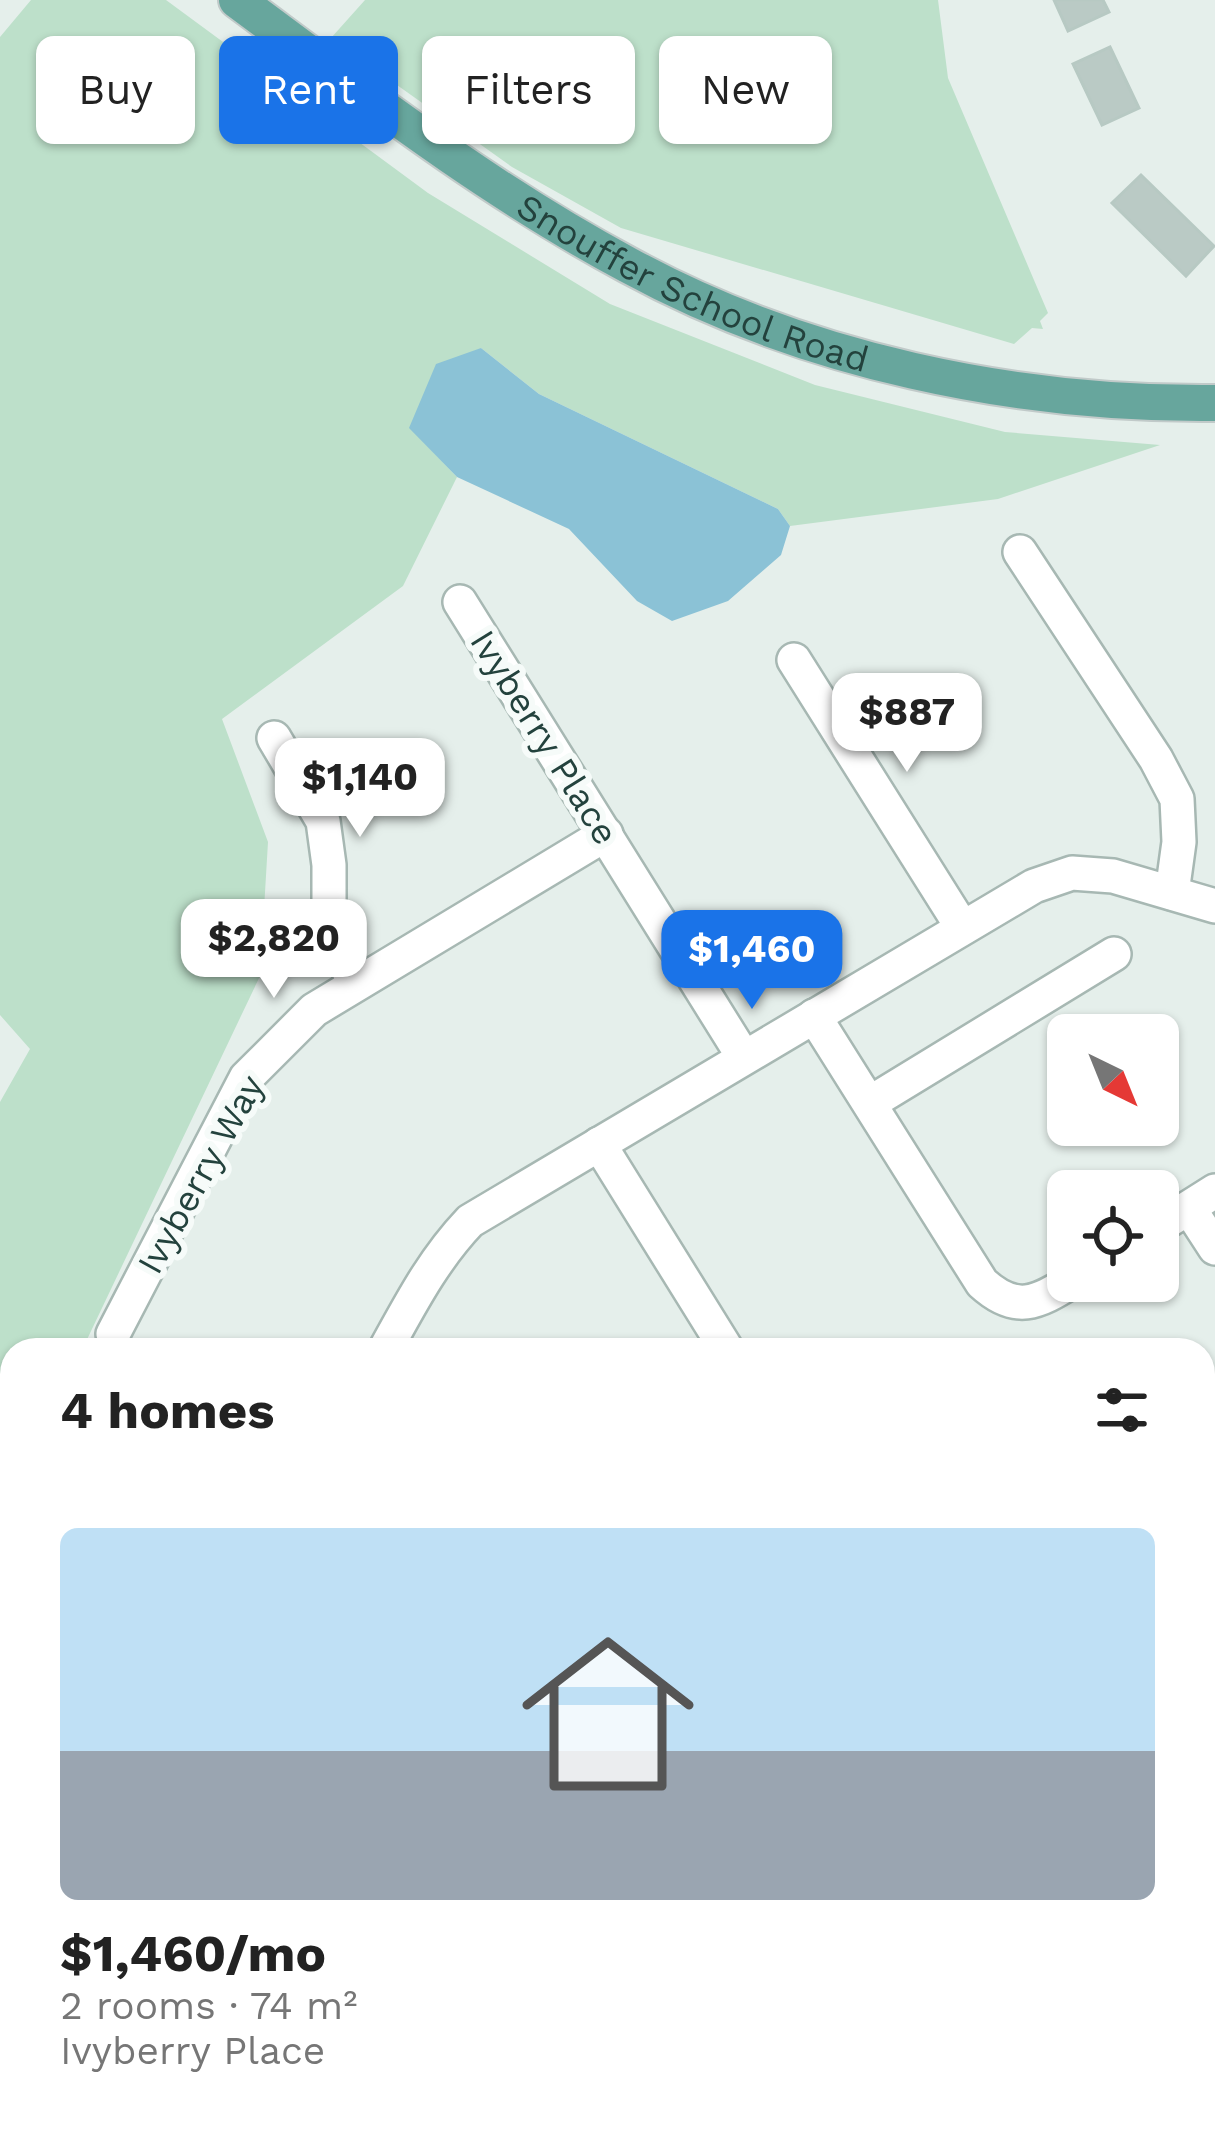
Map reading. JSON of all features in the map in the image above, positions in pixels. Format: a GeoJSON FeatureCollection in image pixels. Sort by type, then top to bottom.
{"type":"FeatureCollection","features":[{"type":"Feature","properties":{"kind":"main road","name":"Snouffer School Road"},"geometry":{"type":"LineString","coordinates":[[237,0],[495,188],[687,294],[832,348],[990,386],[1085,399],[1215,403]]}},
{"type":"Feature","properties":{"kind":"street"},"geometry":{"type":"LineString","coordinates":[[1020,552],[1156,759],[1177,799],[1179,842],[1172,893]]}},
{"type":"Feature","properties":{"kind":"street","name":"Ivyberry Place"},"geometry":{"type":"LineString","coordinates":[[460,602],[742,1056]]}},
{"type":"Feature","properties":{"kind":"street"},"geometry":{"type":"LineString","coordinates":[[794,660],[962,927]]}},
{"type":"Feature","properties":{"kind":"street"},"geometry":{"type":"LineString","coordinates":[[274,738],[322,821],[329,928],[355,984]]}},
{"type":"Feature","properties":{"kind":"street","name":"Ivyberry Way"},"geometry":{"type":"LineString","coordinates":[[113,1334],[246,1078],[314,1010],[606,833]]}},
{"type":"Feature","properties":{"kind":"street"},"geometry":{"type":"LineString","coordinates":[[392,1338],[434,1263],[470,1221],[1034,886],[1072,873],[1113,876],[1215,906]]}},
{"type":"Feature","properties":{"kind":"street"},"geometry":{"type":"LineString","coordinates":[[870,1102],[1114,954]]}},
{"type":"Feature","properties":{"kind":"street"},"geometry":{"type":"LineString","coordinates":[[814,1016],[982,1283],[999,1298],[1022,1304],[1047,1297]]}},
{"type":"Feature","properties":{"kind":"street"},"geometry":{"type":"LineString","coordinates":[[599,1144],[720,1338]]}},
{"type":"Feature","properties":{"kind":"street"},"geometry":{"type":"LineString","coordinates":[[1202,1199],[1215,1248]]}},
{"type":"Feature","properties":{"kind":"green space"},"geometry":{"type":"Polygon","coordinates":[[[31,0],[166,0],[219,39],[219,144],[361,144],[428,193],[610,304],[815,385],[1005,432],[1160,445],[998,499],[790,526],[778,509],[539,394],[481,348],[410,428],[457,477],[403,586],[222,719],[268,842],[260,976],[88,1338],[0,1338],[0,1102],[30,1049],[0,1015],[0,37],[31,0]]]}},
{"type":"Feature","properties":{"kind":"green space"},"geometry":{"type":"Polygon","coordinates":[[[365,0],[938,0],[948,78],[1048,313],[1040,321],[1043,329],[1032,328],[1014,344],[621,228],[480,144],[635,144],[635,36],[422,36],[422,103],[398,86],[398,36],[333,36],[365,0]]]}},
{"type":"Feature","properties":{"kind":"water"},"geometry":{"type":"Polygon","coordinates":[[[481,348],[539,394],[778,509],[790,526],[781,555],[728,601],[672,621],[637,601],[569,529],[457,477],[409,428],[436,364],[481,348]]]}},
{"type":"Feature","properties":{"kind":"building"},"geometry":{"type":"Polygon","coordinates":[[[1054,0],[1103,0],[1109,12],[1068,31],[1054,0]]]}},
{"type":"Feature","properties":{"kind":"building"},"geometry":{"type":"Polygon","coordinates":[[[1110,47],[1139,108],[1102,125],[1073,64],[1110,47]]]}},
{"type":"Feature","properties":{"kind":"building"},"geometry":{"type":"Polygon","coordinates":[[[1141,175],[1214,246],[1186,276],[1112,203],[1141,175]]]}}]}
